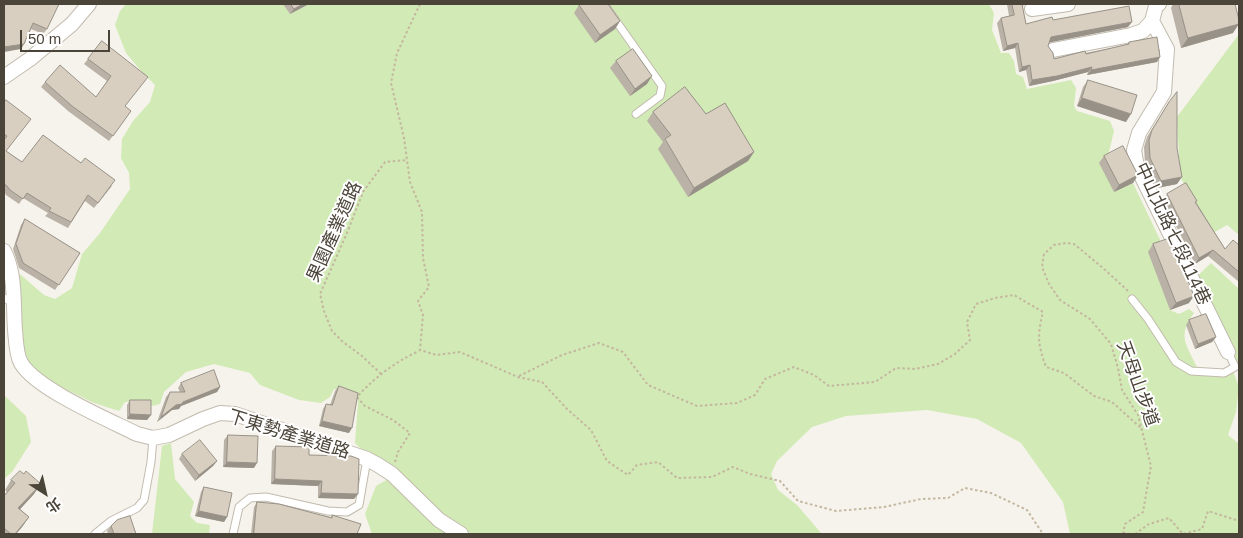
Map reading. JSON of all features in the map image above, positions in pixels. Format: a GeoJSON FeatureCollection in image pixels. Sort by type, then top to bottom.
{"type":"FeatureCollection","features":[{"type":"Feature","properties":{"kind":"street"},"geometry":{"type":"LineString","coordinates":[[4,77],[30,59],[72,24],[89,4]]}},
{"type":"Feature","properties":{"kind":"street"},"geometry":{"type":"LineString","coordinates":[[1032,9],[1068,4]]}},
{"type":"Feature","properties":{"kind":"street"},"geometry":{"type":"LineString","coordinates":[[1053,50],[1143,31],[1152,21],[1156,6],[1159,4]]}},
{"type":"Feature","properties":{"kind":"street","name":"中山北路七段114巷"},"geometry":{"type":"LineString","coordinates":[[1152,21],[1167,49],[1164,92],[1139,133],[1134,150],[1137,168],[1228,352]]}},
{"type":"Feature","properties":{"kind":"street"},"geometry":{"type":"LineString","coordinates":[[4,251],[9,261],[12,275],[8,300],[21,363],[46,387],[137,434],[153,438]]}},
{"type":"Feature","properties":{"kind":"street","name":"下東勢產業道路"},"geometry":{"type":"LineString","coordinates":[[153,438],[169,435],[202,419],[220,414],[235,414],[366,459],[392,474],[439,520],[461,534]]}},
{"type":"Feature","properties":{"kind":"lane"},"geometry":{"type":"LineString","coordinates":[[604,4],[662,86],[660,96],[636,114]]}},
{"type":"Feature","properties":{"kind":"lane"},"geometry":{"type":"LineString","coordinates":[[1132,299],[1148,319],[1176,362],[1191,371],[1224,373],[1235,367],[1228,352]]}},
{"type":"Feature","properties":{"kind":"lane"},"geometry":{"type":"LineString","coordinates":[[95,534],[110,521],[137,508],[144,500],[152,462],[153,438]]}},
{"type":"Feature","properties":{"kind":"lane"},"geometry":{"type":"LineString","coordinates":[[233,534],[239,507],[250,498],[266,498],[328,511],[347,512],[360,505],[366,459]]}},
{"type":"Feature","properties":{"kind":"path"},"geometry":{"type":"LineString","coordinates":[[420,4],[397,53],[391,83],[398,108],[410,182],[422,212],[423,258],[429,287],[418,301],[423,315],[420,350]]}},
{"type":"Feature","properties":{"kind":"path","name":"果園產業道路"},"geometry":{"type":"LineString","coordinates":[[382,374],[332,331],[324,312],[320,294],[363,192],[385,162],[407,160]]}},
{"type":"Feature","properties":{"kind":"path","name":"天母山步道"},"geometry":{"type":"LineString","coordinates":[[1123,534],[1125,524],[1143,512],[1151,466],[1142,429],[1138,415],[1122,390],[1111,344],[1090,319],[1060,300],[1049,284],[1042,266],[1044,254],[1054,245],[1066,242],[1074,244],[1125,288],[1132,299]]}},
{"type":"Feature","properties":{"kind":"path"},"geometry":{"type":"LineString","coordinates":[[518,377],[562,355],[598,342],[623,352],[648,385],[697,406],[736,403],[755,395],[765,379],[794,367],[814,375],[829,386],[875,382],[896,368],[915,369],[938,364],[956,354],[970,340],[967,322],[976,304],[995,298],[1014,296],[1043,312],[1038,330],[1039,348],[1046,367],[1064,373],[1094,396],[1112,402],[1142,429]]}},
{"type":"Feature","properties":{"kind":"path"},"geometry":{"type":"LineString","coordinates":[[392,474],[398,452],[410,433],[393,420],[365,406],[357,397],[368,384],[402,359],[420,350],[436,355],[460,352],[518,377],[542,382],[567,409],[591,430],[607,461],[628,475],[637,465],[658,462],[677,478],[712,477],[733,467],[750,474],[780,481],[798,501],[836,511],[884,507],[921,499],[948,498],[966,488],[991,493],[1027,510],[1043,534]]}},
{"type":"Feature","properties":{"kind":"path"},"geometry":{"type":"LineString","coordinates":[[1135,534],[1149,524],[1169,518],[1183,534],[1202,529],[1208,511],[1239,521]]}},
{"type":"Feature","properties":{"kind":"path"},"geometry":{"type":"LineString","coordinates":[[1123,534],[1130,534]]}},
{"type":"Feature","properties":{"kind":"green space"},"geometry":{"type":"Polygon","coordinates":[[[126,4],[284,4],[290,14],[309,4],[989,4],[994,13],[992,30],[1001,53],[1009,53],[1014,61],[1016,74],[1023,77],[1027,89],[1071,80],[1076,88],[1074,106],[1077,111],[1110,121],[1114,131],[1108,156],[1114,192],[1133,183],[1163,246],[1170,310],[1179,314],[1189,309],[1194,313],[1186,328],[1185,340],[1197,367],[1225,376],[1233,371],[1239,387],[1236,412],[1228,435],[1239,444],[1239,534],[1070,534],[1063,502],[1021,443],[977,419],[927,410],[846,416],[812,427],[777,461],[771,474],[778,490],[797,505],[822,534],[472,534],[440,514],[380,461],[355,443],[358,402],[354,395],[334,389],[330,397],[321,403],[299,400],[260,385],[250,373],[214,364],[186,372],[164,392],[160,404],[153,406],[142,401],[125,402],[119,411],[94,403],[55,384],[35,371],[25,358],[21,337],[16,273],[21,275],[44,295],[55,299],[72,288],[82,254],[100,233],[130,189],[129,173],[121,158],[122,139],[133,121],[150,102],[155,85],[126,53],[115,25],[120,11],[126,4]]]}},
{"type":"Feature","properties":{"kind":"green space"},"geometry":{"type":"Polygon","coordinates":[[[1239,34],[1239,235],[1227,225],[1213,233],[1180,177],[1177,117],[1239,34]]]}},
{"type":"Feature","properties":{"kind":"green space"},"geometry":{"type":"Polygon","coordinates":[[[1211,263],[1239,289],[1239,364],[1229,351],[1192,281],[1211,263]]]}},
{"type":"Feature","properties":{"kind":"green space"},"geometry":{"type":"Polygon","coordinates":[[[4,395],[26,416],[31,442],[12,472],[4,479],[4,395]]]}},
{"type":"Feature","properties":{"kind":"green space"},"geometry":{"type":"Polygon","coordinates":[[[171,443],[175,479],[194,502],[190,516],[197,523],[210,525],[209,534],[152,534],[162,446],[171,443]]]}},
{"type":"Feature","properties":{"kind":"green space"},"geometry":{"type":"Polygon","coordinates":[[[388,479],[455,534],[372,534],[365,514],[376,486],[388,479]]]}},
{"type":"Feature","properties":{"kind":"building"},"geometry":{"type":"Polygon","coordinates":[[[4,4],[59,4],[47,29],[33,23],[24,44],[4,47],[4,4]]]}},
{"type":"Feature","properties":{"kind":"building"},"geometry":{"type":"Polygon","coordinates":[[[291,4],[303,4],[294,9],[291,4]]]}},
{"type":"Feature","properties":{"kind":"building"},"geometry":{"type":"Polygon","coordinates":[[[608,4],[620,21],[600,35],[579,5],[608,4]]]}},
{"type":"Feature","properties":{"kind":"building"},"geometry":{"type":"Polygon","coordinates":[[[1012,4],[1022,4],[1026,24],[1052,17],[1053,20],[1129,6],[1132,22],[1051,37],[1048,46],[1053,53],[1054,59],[1085,51],[1086,54],[1129,44],[1129,42],[1157,37],[1160,57],[1091,70],[1092,67],[1032,80],[1030,65],[1022,67],[1018,43],[1007,46],[1001,18],[1014,15],[1012,4]]]}},
{"type":"Feature","properties":{"kind":"building"},"geometry":{"type":"Polygon","coordinates":[[[1179,4],[1235,4],[1239,24],[1188,38],[1179,4]]]}},
{"type":"Feature","properties":{"kind":"building"},"geometry":{"type":"Polygon","coordinates":[[[102,41],[148,77],[125,106],[131,111],[113,136],[72,106],[45,82],[60,65],[96,97],[111,76],[88,59],[102,41]]]}},
{"type":"Feature","properties":{"kind":"building"},"geometry":{"type":"Polygon","coordinates":[[[633,49],[652,76],[635,89],[616,61],[633,49]]]}},
{"type":"Feature","properties":{"kind":"building"},"geometry":{"type":"Polygon","coordinates":[[[1088,80],[1137,95],[1131,114],[1082,98],[1088,80]]]}},
{"type":"Feature","properties":{"kind":"building"},"geometry":{"type":"Polygon","coordinates":[[[685,87],[706,114],[725,103],[754,152],[694,188],[665,139],[671,135],[653,112],[685,87]]]}},
{"type":"Feature","properties":{"kind":"building"},"geometry":{"type":"Polygon","coordinates":[[[1177,92],[1177,148],[1182,177],[1161,181],[1150,158],[1149,140],[1152,130],[1177,92]]]}},
{"type":"Feature","properties":{"kind":"building"},"geometry":{"type":"Polygon","coordinates":[[[6,100],[31,119],[6,151],[22,162],[43,135],[81,163],[85,158],[115,180],[98,203],[88,195],[71,222],[49,211],[51,208],[27,193],[23,199],[4,184],[4,140],[7,136],[4,134],[4,103],[6,100]]]}},
{"type":"Feature","properties":{"kind":"building"},"geometry":{"type":"Polygon","coordinates":[[[1123,146],[1138,175],[1119,185],[1104,156],[1123,146]]]}},
{"type":"Feature","properties":{"kind":"building"},"geometry":{"type":"Polygon","coordinates":[[[1186,183],[1197,201],[1195,202],[1225,249],[1233,240],[1239,245],[1239,272],[1213,250],[1199,258],[1167,194],[1186,183]]]}},
{"type":"Feature","properties":{"kind":"building"},"geometry":{"type":"Polygon","coordinates":[[[25,219],[80,253],[59,285],[23,263],[16,244],[25,219]]]}},
{"type":"Feature","properties":{"kind":"building"},"geometry":{"type":"Polygon","coordinates":[[[1171,238],[1194,296],[1176,303],[1153,244],[1171,238]]]}},
{"type":"Feature","properties":{"kind":"building"},"geometry":{"type":"Polygon","coordinates":[[[1206,314],[1216,337],[1198,344],[1189,320],[1206,314]]]}},
{"type":"Feature","properties":{"kind":"building"},"geometry":{"type":"Polygon","coordinates":[[[214,370],[220,387],[176,405],[161,417],[170,392],[185,392],[181,383],[214,370]]]}},
{"type":"Feature","properties":{"kind":"building"},"geometry":{"type":"Polygon","coordinates":[[[339,386],[358,393],[352,428],[322,421],[326,404],[332,405],[339,386]]]}},
{"type":"Feature","properties":{"kind":"building"},"geometry":{"type":"Polygon","coordinates":[[[130,400],[151,400],[151,415],[130,414],[130,400]]]}},
{"type":"Feature","properties":{"kind":"building"},"geometry":{"type":"Polygon","coordinates":[[[228,435],[258,436],[257,463],[227,462],[228,435]]]}},
{"type":"Feature","properties":{"kind":"building"},"geometry":{"type":"Polygon","coordinates":[[[200,440],[217,461],[199,475],[182,454],[200,440]]]}},
{"type":"Feature","properties":{"kind":"building"},"geometry":{"type":"Polygon","coordinates":[[[276,446],[309,447],[309,455],[351,456],[359,459],[358,494],[321,493],[322,481],[275,479],[276,446]]]}},
{"type":"Feature","properties":{"kind":"building"},"geometry":{"type":"Polygon","coordinates":[[[20,471],[24,474],[26,471],[41,484],[18,508],[29,517],[15,534],[11,534],[4,528],[4,496],[15,483],[11,480],[20,471]]]}},
{"type":"Feature","properties":{"kind":"building"},"geometry":{"type":"Polygon","coordinates":[[[204,487],[232,493],[227,517],[199,511],[204,487]]]}},
{"type":"Feature","properties":{"kind":"building"},"geometry":{"type":"Polygon","coordinates":[[[257,502],[279,504],[332,518],[332,515],[361,524],[357,534],[254,534],[257,502]]]}},
{"type":"Feature","properties":{"kind":"building"},"geometry":{"type":"Polygon","coordinates":[[[130,516],[136,534],[114,534],[111,526],[117,520],[130,516]]]}}]}
